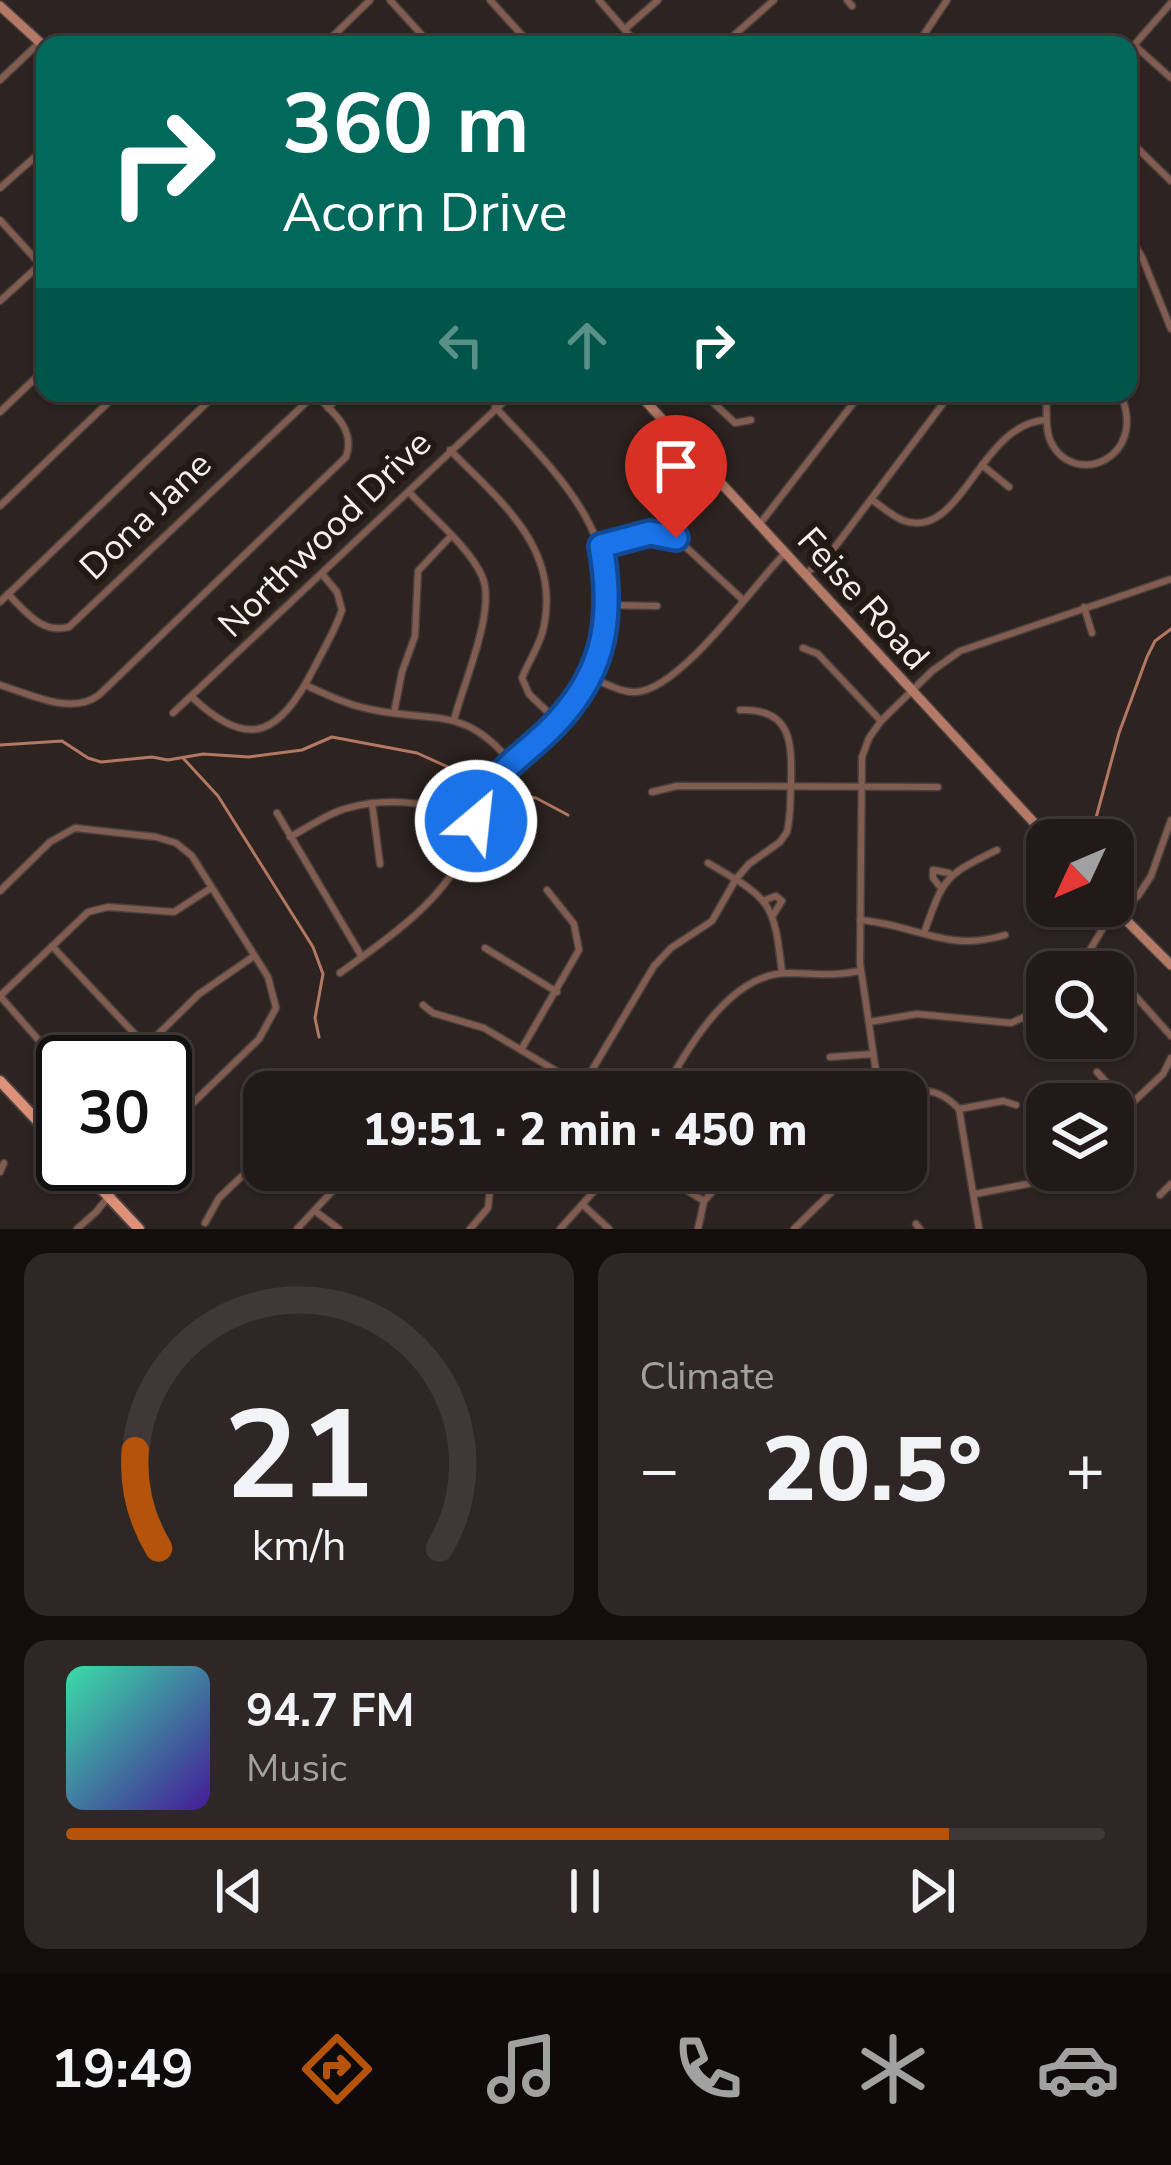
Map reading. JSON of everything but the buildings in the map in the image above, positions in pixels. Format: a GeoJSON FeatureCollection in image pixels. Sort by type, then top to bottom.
{"type":"FeatureCollection","features":[{"type":"Feature","properties":{"kind":"main road"},"geometry":{"type":"LineString","coordinates":[[0,6],[36,39]]}},
{"type":"Feature","properties":{"kind":"main road","name":"Feise Road"},"geometry":{"type":"LineString","coordinates":[[646,402],[1029,819]]}},
{"type":"Feature","properties":{"kind":"main road"},"geometry":{"type":"LineString","coordinates":[[1132,927],[1171,965]]}},
{"type":"Feature","properties":{"kind":"main road"},"geometry":{"type":"LineString","coordinates":[[0,1081],[36,1119]]}},
{"type":"Feature","properties":{"kind":"main road"},"geometry":{"type":"LineString","coordinates":[[103,1191],[139,1229]]}},
{"type":"Feature","properties":{"kind":"street"},"geometry":{"type":"LineString","coordinates":[[333,36],[370,0]]}},
{"type":"Feature","properties":{"kind":"street"},"geometry":{"type":"LineString","coordinates":[[390,0],[423,36]]}},
{"type":"Feature","properties":{"kind":"street"},"geometry":{"type":"LineString","coordinates":[[490,0],[523,36]]}},
{"type":"Feature","properties":{"kind":"street"},"geometry":{"type":"LineString","coordinates":[[598,0],[631,36]]}},
{"type":"Feature","properties":{"kind":"street"},"geometry":{"type":"LineString","coordinates":[[625,29],[658,0]]}},
{"type":"Feature","properties":{"kind":"street"},"geometry":{"type":"LineString","coordinates":[[733,36],[775,0]]}},
{"type":"Feature","properties":{"kind":"street"},"geometry":{"type":"LineString","coordinates":[[923,36],[946,0]]}},
{"type":"Feature","properties":{"kind":"street"},"geometry":{"type":"LineString","coordinates":[[1137,42],[1171,3]]}},
{"type":"Feature","properties":{"kind":"street"},"geometry":{"type":"LineString","coordinates":[[1137,46],[1171,78]]}},
{"type":"Feature","properties":{"kind":"street"},"geometry":{"type":"LineString","coordinates":[[0,80],[36,50]]}},
{"type":"Feature","properties":{"kind":"street"},"geometry":{"type":"LineString","coordinates":[[1137,148],[1171,181]]}},
{"type":"Feature","properties":{"kind":"street"},"geometry":{"type":"LineString","coordinates":[[0,188],[36,156]]}},
{"type":"Feature","properties":{"kind":"street"},"geometry":{"type":"LineString","coordinates":[[0,220],[36,255]]}},
{"type":"Feature","properties":{"kind":"street"},"geometry":{"type":"LineString","coordinates":[[1137,248],[1171,329]]}},
{"type":"Feature","properties":{"kind":"street"},"geometry":{"type":"LineString","coordinates":[[0,301],[36,268]]}},
{"type":"Feature","properties":{"kind":"street"},"geometry":{"type":"LineString","coordinates":[[0,412],[36,378]]}},
{"type":"Feature","properties":{"kind":"street"},"geometry":{"type":"LineString","coordinates":[[0,506],[109,402]]}},
{"type":"Feature","properties":{"kind":"street"},"geometry":{"type":"LineString","coordinates":[[0,602],[208,402]]}},
{"type":"Feature","properties":{"kind":"street","name":"Dona Jane"},"geometry":{"type":"LineString","coordinates":[[8,594],[40,625],[69,627],[306,402]]}},
{"type":"Feature","properties":{"kind":"street"},"geometry":{"type":"LineString","coordinates":[[0,686],[64,704],[90,702],[99,695],[346,457],[349,437],[322,402]]}},
{"type":"Feature","properties":{"kind":"street"},"geometry":{"type":"LineString","coordinates":[[328,408],[334,402]]}},
{"type":"Feature","properties":{"kind":"street","name":"Northwood Drive"},"geometry":{"type":"LineString","coordinates":[[173,713],[501,402]]}},
{"type":"Feature","properties":{"kind":"street"},"geometry":{"type":"LineString","coordinates":[[713,402],[735,423],[751,420]]}},
{"type":"Feature","properties":{"kind":"street"},"geometry":{"type":"LineString","coordinates":[[759,525],[854,402]]}},
{"type":"Feature","properties":{"kind":"street"},"geometry":{"type":"LineString","coordinates":[[805,575],[835,547],[944,402]]}},
{"type":"Feature","properties":{"kind":"street"},"geometry":{"type":"LineString","coordinates":[[1046,402],[1054,447],[1071,461],[1098,463],[1129,444],[1123,402]]}},
{"type":"Feature","properties":{"kind":"street"},"geometry":{"type":"LineString","coordinates":[[340,974],[397,930],[454,872],[488,788],[510,761],[558,722],[591,678],[608,605],[601,546],[572,491],[495,407]]}},
{"type":"Feature","properties":{"kind":"street"},"geometry":{"type":"LineString","coordinates":[[871,499],[898,519],[922,524],[941,516],[1007,433],[1022,423],[1046,420]]}},
{"type":"Feature","properties":{"kind":"street"},"geometry":{"type":"LineString","coordinates":[[451,450],[526,529],[536,549],[547,589],[546,610],[541,640],[522,678],[530,694],[558,722]]}},
{"type":"Feature","properties":{"kind":"street"},"geometry":{"type":"LineString","coordinates":[[982,465],[1009,487]]}},
{"type":"Feature","properties":{"kind":"street"},"geometry":{"type":"LineString","coordinates":[[409,492],[481,572],[487,602],[454,720]]}},
{"type":"Feature","properties":{"kind":"street"},"geometry":{"type":"LineString","coordinates":[[601,546],[650,533],[676,538],[743,600]]}},
{"type":"Feature","properties":{"kind":"street"},"geometry":{"type":"LineString","coordinates":[[394,713],[416,636],[418,571],[450,537]]}},
{"type":"Feature","properties":{"kind":"street"},"geometry":{"type":"LineString","coordinates":[[591,678],[626,691],[652,689],[667,681],[784,554]]}},
{"type":"Feature","properties":{"kind":"street"},"geometry":{"type":"LineString","coordinates":[[193,698],[218,722],[251,730],[280,720],[295,706],[342,610],[337,592],[322,574]]}},
{"type":"Feature","properties":{"kind":"street"},"geometry":{"type":"LineString","coordinates":[[876,1071],[860,971],[864,748],[881,721],[960,651],[1171,579]]}},
{"type":"Feature","properties":{"kind":"street"},"geometry":{"type":"LineString","coordinates":[[608,605],[657,606]]}},
{"type":"Feature","properties":{"kind":"street"},"geometry":{"type":"LineString","coordinates":[[1084,607],[1093,633]]}},
{"type":"Feature","properties":{"kind":"street"},"geometry":{"type":"LineString","coordinates":[[803,648],[818,654],[881,721]]}},
{"type":"Feature","properties":{"kind":"street"},"geometry":{"type":"LineString","coordinates":[[305,685],[346,703],[477,727],[510,761]]}},
{"type":"Feature","properties":{"kind":"street"},"geometry":{"type":"LineString","coordinates":[[591,1071],[654,966],[671,948],[712,921],[736,879],[787,832],[791,742],[786,730],[762,710],[740,710]]}},
{"type":"Feature","properties":{"kind":"street"},"geometry":{"type":"LineString","coordinates":[[652,792],[677,786],[938,787]]}},
{"type":"Feature","properties":{"kind":"street"},"geometry":{"type":"LineString","coordinates":[[372,803],[380,864]]}},
{"type":"Feature","properties":{"kind":"street"},"geometry":{"type":"LineString","coordinates":[[290,837],[343,809],[372,803],[418,804],[476,821],[509,836],[524,849]]}},
{"type":"Feature","properties":{"kind":"street"},"geometry":{"type":"LineString","coordinates":[[277,813],[362,957]]}},
{"type":"Feature","properties":{"kind":"street"},"geometry":{"type":"LineString","coordinates":[[1134,898],[1151,876],[1171,820]]}},
{"type":"Feature","properties":{"kind":"street"},"geometry":{"type":"LineString","coordinates":[[0,891],[50,842],[75,828],[156,837],[176,843],[191,856],[254,956],[274,992],[276,1008],[270,1025],[192,1103]]}},
{"type":"Feature","properties":{"kind":"street"},"geometry":{"type":"LineString","coordinates":[[924,933],[950,873],[997,850]]}},
{"type":"Feature","properties":{"kind":"street"},"geometry":{"type":"LineString","coordinates":[[708,863],[766,900],[773,915],[782,973]]}},
{"type":"Feature","properties":{"kind":"street"},"geometry":{"type":"LineString","coordinates":[[941,888],[933,870],[950,873]]}},
{"type":"Feature","properties":{"kind":"street"},"geometry":{"type":"LineString","coordinates":[[36,1037],[0,996],[88,912],[108,907],[174,912],[211,888]]}},
{"type":"Feature","properties":{"kind":"street"},"geometry":{"type":"LineString","coordinates":[[521,1050],[579,950],[578,934],[547,890]]}},
{"type":"Feature","properties":{"kind":"street"},"geometry":{"type":"LineString","coordinates":[[860,920],[889,922],[961,944],[1005,935]]}},
{"type":"Feature","properties":{"kind":"street"},"geometry":{"type":"LineString","coordinates":[[578,934],[589,931]]}},
{"type":"Feature","properties":{"kind":"street"},"geometry":{"type":"LineString","coordinates":[[52,946],[136,1035]]}},
{"type":"Feature","properties":{"kind":"street"},"geometry":{"type":"LineString","coordinates":[[485,948],[557,992]]}},
{"type":"Feature","properties":{"kind":"street"},"geometry":{"type":"LineString","coordinates":[[157,1035],[199,994],[254,956]]}},
{"type":"Feature","properties":{"kind":"street"},"geometry":{"type":"LineString","coordinates":[[677,1071],[714,1013],[743,990],[782,973],[829,977],[860,971]]}},
{"type":"Feature","properties":{"kind":"street"},"geometry":{"type":"LineString","coordinates":[[1134,995],[1171,1036]]}},
{"type":"Feature","properties":{"kind":"street"},"geometry":{"type":"LineString","coordinates":[[423,1005],[433,1013],[484,1028],[553,1071]]}},
{"type":"Feature","properties":{"kind":"street"},"geometry":{"type":"LineString","coordinates":[[869,1022],[917,1014],[1011,1022],[1026,1016]]}},
{"type":"Feature","properties":{"kind":"street"},"geometry":{"type":"LineString","coordinates":[[830,1058],[873,1054]]}},
{"type":"Feature","properties":{"kind":"street"},"geometry":{"type":"LineString","coordinates":[[1134,1101],[1171,1061]]}},
{"type":"Feature","properties":{"kind":"street"},"geometry":{"type":"LineString","coordinates":[[1097,1072],[1107,1083]]}},
{"type":"Feature","properties":{"kind":"street"},"geometry":{"type":"LineString","coordinates":[[927,1092],[947,1096],[959,1109],[979,1229]]}},
{"type":"Feature","properties":{"kind":"street"},"geometry":{"type":"LineString","coordinates":[[959,1109],[1003,1101],[1016,1105]]}},
{"type":"Feature","properties":{"kind":"street"},"geometry":{"type":"LineString","coordinates":[[205,1223],[219,1198],[243,1175]]}},
{"type":"Feature","properties":{"kind":"street"},"geometry":{"type":"LineString","coordinates":[[975,1194],[1026,1184]]}},
{"type":"Feature","properties":{"kind":"street"},"geometry":{"type":"LineString","coordinates":[[1160,1195],[1171,1184]]}},
{"type":"Feature","properties":{"kind":"street"},"geometry":{"type":"LineString","coordinates":[[77,1229],[114,1191]]}},
{"type":"Feature","properties":{"kind":"street"},"geometry":{"type":"LineString","coordinates":[[297,1229],[333,1191]]}},
{"type":"Feature","properties":{"kind":"street"},"geometry":{"type":"LineString","coordinates":[[470,1229],[488,1208],[490,1191]]}},
{"type":"Feature","properties":{"kind":"street"},"geometry":{"type":"LineString","coordinates":[[560,1229],[595,1191]]}},
{"type":"Feature","properties":{"kind":"street"},"geometry":{"type":"LineString","coordinates":[[687,1191],[704,1202]]}},
{"type":"Feature","properties":{"kind":"street"},"geometry":{"type":"LineString","coordinates":[[698,1229],[704,1202],[714,1191]]}},
{"type":"Feature","properties":{"kind":"street"},"geometry":{"type":"LineString","coordinates":[[794,1229],[833,1191]]}},
{"type":"Feature","properties":{"kind":"street"},"geometry":{"type":"LineString","coordinates":[[583,1204],[609,1229]]}},
{"type":"Feature","properties":{"kind":"street"},"geometry":{"type":"LineString","coordinates":[[315,1211],[338,1229]]}},
{"type":"Feature","properties":{"kind":"waterway"},"geometry":{"type":"LineString","coordinates":[[1096,819],[1119,733],[1147,657],[1155,641],[1171,629]]}},
{"type":"Feature","properties":{"kind":"waterway"},"geometry":{"type":"LineString","coordinates":[[0,745],[62,741],[101,762],[203,754],[249,757],[302,750],[332,737],[417,753],[481,782]]}},
{"type":"Feature","properties":{"kind":"waterway"},"geometry":{"type":"LineString","coordinates":[[183,758],[218,796],[313,947],[323,974],[315,1018],[319,1037]]}},
{"type":"Feature","properties":{"kind":"waterway"},"geometry":{"type":"LineString","coordinates":[[512,794],[536,798],[568,815]]}},
{"type":"Feature","properties":{"kind":"route"},"geometry":{"type":"LineString","coordinates":[[476,821],[495,778],[558,722],[591,678],[608,605],[601,546],[650,533],[676,538]]}}]}
